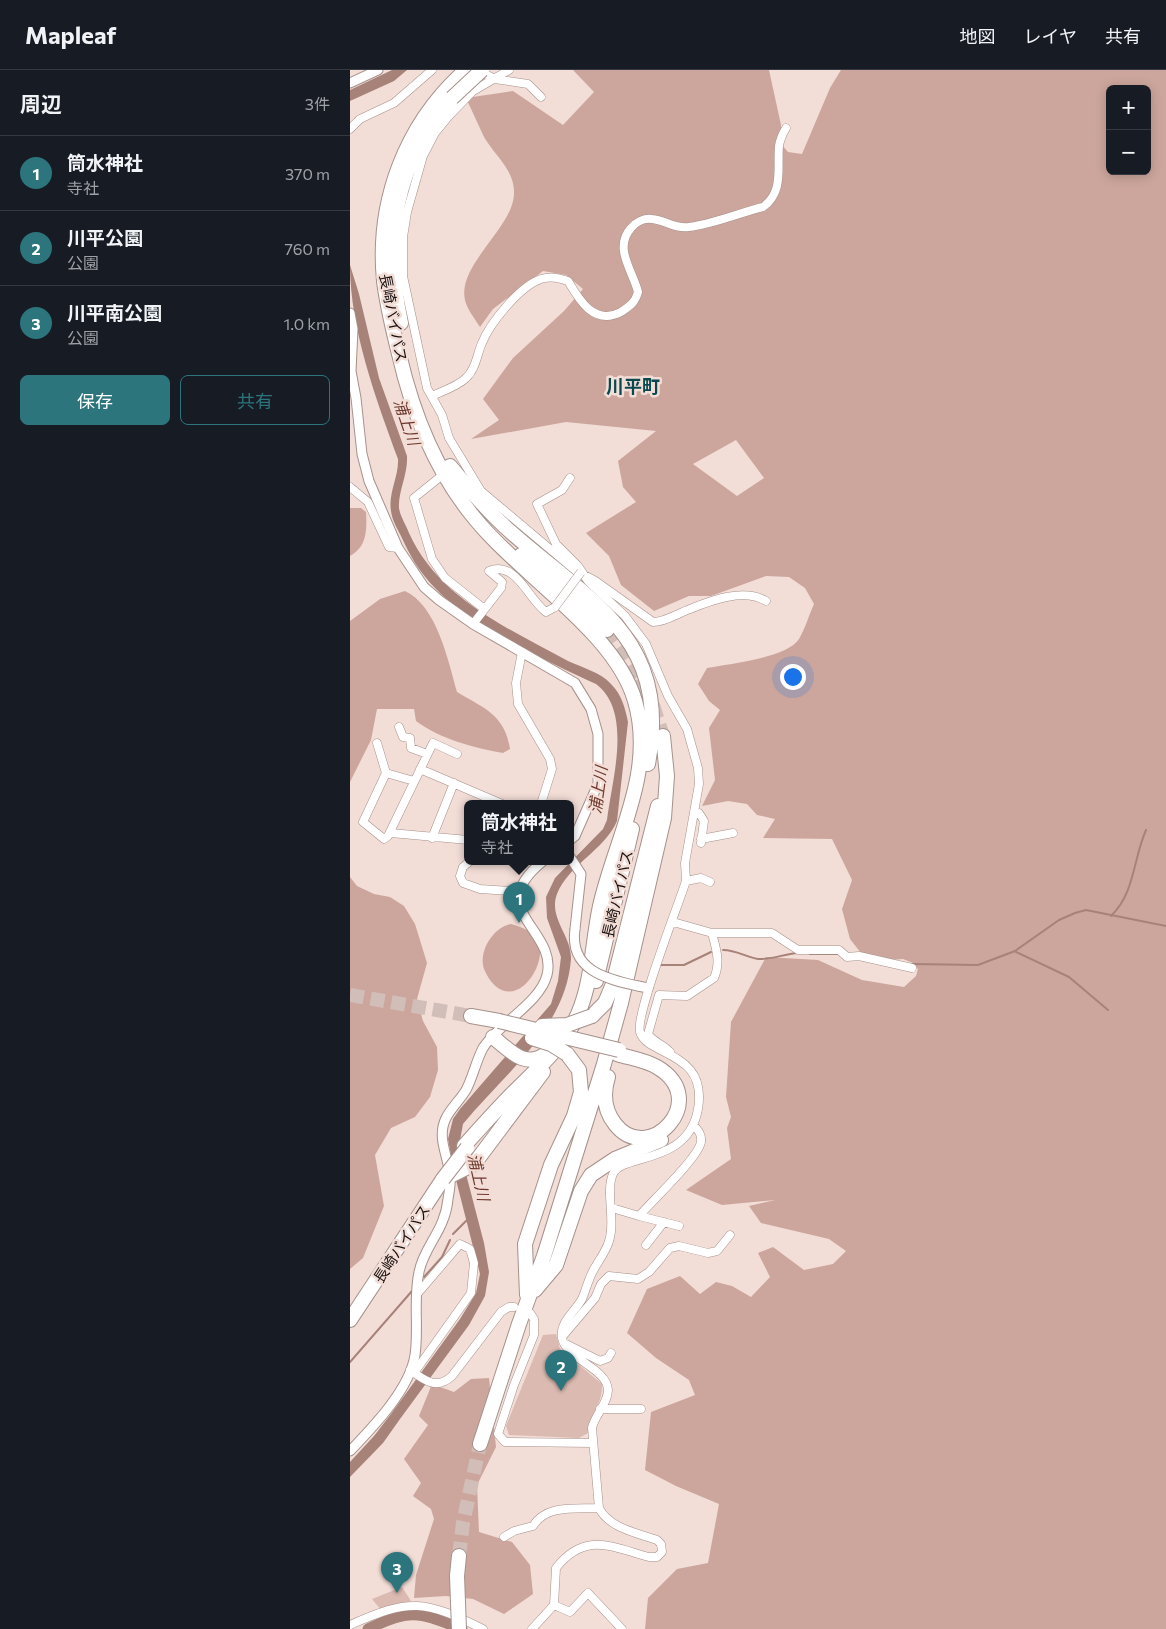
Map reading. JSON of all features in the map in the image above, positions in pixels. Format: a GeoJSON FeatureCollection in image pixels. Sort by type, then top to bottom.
{"type":"FeatureCollection","features":[{"type":"Feature","properties":{"kind":"highway","name":"長崎バイパス"},"geometry":{"type":"LineString","coordinates":[[466,70],[447,96],[428,128],[407,172],[397,208],[392,252],[398,311],[429,423],[474,504],[504,540],[608,630]]}},
{"type":"Feature","properties":{"kind":"highway","name":"長崎バイパス"},"geometry":{"type":"LineString","coordinates":[[350,1320],[466,1147],[585,1015],[587,989],[601,902],[636,785],[641,751],[639,717],[628,682],[606,648],[511,558],[464,506],[448,482],[424,436],[404,374],[386,298],[383,237],[390,194],[411,140],[427,113],[482,70]]}},
{"type":"Feature","properties":{"kind":"highway","name":"長崎バイパス"},"geometry":{"type":"LineString","coordinates":[[453,467],[492,516],[614,620],[638,656],[646,676],[651,700],[652,732],[647,767],[609,934],[591,999],[574,1034],[548,1064],[466,1147]]}},
{"type":"Feature","properties":{"kind":"highway","name":"長崎バイパス"},"geometry":{"type":"LineString","coordinates":[[511,558],[599,632],[622,660],[634,682]]}},
{"type":"Feature","properties":{"kind":"highway","name":"長崎バイパス"},"geometry":{"type":"LineString","coordinates":[[480,1444],[580,1142],[621,1002],[662,833],[667,776],[663,736]]}},
{"type":"Feature","properties":{"kind":"highway","name":"長崎バイパス"},"geometry":{"type":"LineString","coordinates":[[529,1295],[601,1063],[645,881],[658,806],[660,775],[657,750]]}},
{"type":"Feature","properties":{"kind":"highway"},"geometry":{"type":"LineString","coordinates":[[618,1052],[656,1066],[667,1075],[677,1088],[679,1099],[676,1117],[667,1128],[654,1136],[645,1138],[630,1135],[618,1128],[607,1109],[605,1086],[665,850],[670,806],[667,776]]}},
{"type":"Feature","properties":{"kind":"highway"},"geometry":{"type":"LineString","coordinates":[[496,1028],[506,1048],[517,1057],[527,1060],[537,1059],[548,1052],[585,1015],[605,1003],[615,980],[658,806]]}},
{"type":"Feature","properties":{"kind":"highway"},"geometry":{"type":"LineString","coordinates":[[496,1028],[561,1026],[579,1023],[585,1015]]}},
{"type":"Feature","properties":{"kind":"highway"},"geometry":{"type":"LineString","coordinates":[[470,1017],[496,1028],[551,1044],[567,1054],[579,1070],[581,1092],[574,1116],[552,1165],[525,1244],[529,1295]]}},
{"type":"Feature","properties":{"kind":"highway"},"geometry":{"type":"LineString","coordinates":[[496,1028],[649,1058],[674,1072],[685,1092],[683,1117],[676,1128],[666,1137],[615,1159],[591,1175],[581,1191],[556,1265],[529,1295]]}},
{"type":"Feature","properties":{"kind":"highway"},"geometry":{"type":"LineString","coordinates":[[447,1177],[469,1168],[478,1159],[548,1064]]}},
{"type":"Feature","properties":{"kind":"highway","name":"長崎バイパス"},"geometry":{"type":"LineString","coordinates":[[350,1312],[447,1177]]}},
{"type":"Feature","properties":{"kind":"highway"},"geometry":{"type":"LineString","coordinates":[[459,1556],[457,1576],[459,1629]]}},
{"type":"Feature","properties":{"kind":"street"},"geometry":{"type":"LineString","coordinates":[[350,83],[378,70]]}},
{"type":"Feature","properties":{"kind":"street"},"geometry":{"type":"LineString","coordinates":[[350,129],[360,119],[394,103],[432,70]]}},
{"type":"Feature","properties":{"kind":"street"},"geometry":{"type":"LineString","coordinates":[[478,70],[495,78],[528,84],[541,97]]}},
{"type":"Feature","properties":{"kind":"street"},"geometry":{"type":"LineString","coordinates":[[509,70],[473,91],[435,133],[423,156],[407,212],[403,237],[403,276],[427,388],[449,438],[453,467],[475,484],[496,506],[576,571],[581,572],[653,622],[660,622],[691,608],[735,596],[747,594],[766,601]]}},
{"type":"Feature","properties":{"kind":"street"},"geometry":{"type":"LineString","coordinates":[[432,396],[466,378],[473,369],[488,329],[499,314],[533,283],[554,277],[568,281],[582,304],[597,314],[605,316],[616,314],[631,306],[638,292],[623,253],[623,244],[627,233],[634,224],[651,219],[677,228],[690,227],[763,207],[770,202],[778,188],[779,143],[786,128]]}},
{"type":"Feature","properties":{"kind":"street"},"geometry":{"type":"LineString","coordinates":[[350,313],[353,328],[352,371],[362,454],[369,481],[398,548],[424,587],[474,623],[575,683],[592,709],[598,734],[598,784],[574,837]]}},
{"type":"Feature","properties":{"kind":"street"},"geometry":{"type":"LineString","coordinates":[[440,477],[414,498],[429,550],[432,559],[445,578],[483,608]]}},
{"type":"Feature","properties":{"kind":"street"},"geometry":{"type":"LineString","coordinates":[[537,1627],[554,1605],[556,1568],[566,1557],[583,1546],[596,1544],[649,1557],[661,1555],[663,1548],[657,1540],[612,1524],[603,1517],[599,1508],[593,1422],[606,1399],[607,1385],[603,1378],[563,1340],[563,1325],[582,1298],[590,1277],[609,1242],[612,1208],[611,1182],[616,1169],[665,1152],[686,1136],[693,1125],[698,1102],[696,1085],[686,1065],[671,1054],[648,1044],[640,1034],[639,1027],[648,988],[686,881],[685,863],[698,796],[698,768],[684,723],[668,696],[646,644],[625,616],[556,544],[537,504],[562,490],[570,478]]}},
{"type":"Feature","properties":{"kind":"street"},"geometry":{"type":"LineString","coordinates":[[350,488],[368,502],[389,547],[398,548]]}},
{"type":"Feature","properties":{"kind":"street"},"geometry":{"type":"LineString","coordinates":[[474,623],[483,608],[501,588],[502,582],[489,571],[503,568],[515,576],[546,612],[555,607],[581,572]]}},
{"type":"Feature","properties":{"kind":"street"},"geometry":{"type":"LineString","coordinates":[[522,652],[516,683],[518,704],[550,759],[552,769],[542,800]]}},
{"type":"Feature","properties":{"kind":"street"},"geometry":{"type":"LineString","coordinates":[[399,726],[403,737],[410,738],[411,748],[428,754]]}},
{"type":"Feature","properties":{"kind":"street"},"geometry":{"type":"LineString","coordinates":[[377,743],[386,772],[363,822],[384,839],[391,833],[433,743],[457,754]]}},
{"type":"Feature","properties":{"kind":"street"},"geometry":{"type":"LineString","coordinates":[[420,769],[454,783],[484,800]]}},
{"type":"Feature","properties":{"kind":"street"},"geometry":{"type":"LineString","coordinates":[[386,772],[414,781]]}},
{"type":"Feature","properties":{"kind":"street"},"geometry":{"type":"LineString","coordinates":[[432,838],[454,783]]}},
{"type":"Feature","properties":{"kind":"street"},"geometry":{"type":"LineString","coordinates":[[695,813],[699,813],[704,821],[701,841],[733,833]]}},
{"type":"Feature","properties":{"kind":"street"},"geometry":{"type":"LineString","coordinates":[[391,833],[464,840]]}},
{"type":"Feature","properties":{"kind":"street"},"geometry":{"type":"LineString","coordinates":[[574,862],[580,870],[581,884],[573,939],[579,958],[594,972],[612,980],[648,988]]}},
{"type":"Feature","properties":{"kind":"street"},"geometry":{"type":"LineString","coordinates":[[465,865],[460,876],[463,883],[480,889],[510,891]]}},
{"type":"Feature","properties":{"kind":"street"},"geometry":{"type":"LineString","coordinates":[[412,1371],[415,1356],[419,1272],[426,1255],[441,1229],[448,1204],[442,1130],[446,1118],[466,1090],[483,1048],[496,1028],[534,995],[547,976],[546,950],[526,922],[520,898],[525,881],[539,865]]}},
{"type":"Feature","properties":{"kind":"street"},"geometry":{"type":"LineString","coordinates":[[686,881],[701,878],[710,882]]}},
{"type":"Feature","properties":{"kind":"street"},"geometry":{"type":"LineString","coordinates":[[673,922],[712,933],[772,933],[798,950],[839,950],[847,957],[859,956],[912,968]]}},
{"type":"Feature","properties":{"kind":"street"},"geometry":{"type":"LineString","coordinates":[[671,1054],[663,1044],[651,1039],[648,1034],[659,995],[687,996],[714,978],[718,958],[712,933]]}},
{"type":"Feature","properties":{"kind":"street"},"geometry":{"type":"LineString","coordinates":[[639,1216],[695,1155],[701,1141],[700,1133],[693,1125]]}},
{"type":"Feature","properties":{"kind":"street"},"geometry":{"type":"LineString","coordinates":[[612,1208],[678,1226]]}},
{"type":"Feature","properties":{"kind":"street"},"geometry":{"type":"LineString","coordinates":[[646,1245],[664,1222]]}},
{"type":"Feature","properties":{"kind":"street"},"geometry":{"type":"LineString","coordinates":[[563,1340],[595,1298],[601,1284],[609,1276],[638,1279],[649,1272],[670,1248],[679,1246],[708,1253],[717,1251],[730,1235]]}},
{"type":"Feature","properties":{"kind":"street"},"geometry":{"type":"LineString","coordinates":[[350,1451],[392,1401],[412,1371],[471,1293],[474,1263],[470,1249],[460,1244],[418,1293]]}},
{"type":"Feature","properties":{"kind":"street"},"geometry":{"type":"LineString","coordinates":[[412,1371],[432,1384],[444,1383],[452,1376],[501,1312],[514,1308]]}},
{"type":"Feature","properties":{"kind":"street"},"geometry":{"type":"LineString","coordinates":[[530,1313],[534,1319],[534,1335],[514,1385],[498,1434],[505,1442],[593,1443]]}},
{"type":"Feature","properties":{"kind":"street"},"geometry":{"type":"LineString","coordinates":[[563,1340],[600,1361],[608,1358],[612,1353]]}},
{"type":"Feature","properties":{"kind":"street"},"geometry":{"type":"LineString","coordinates":[[600,1410],[641,1409]]}},
{"type":"Feature","properties":{"kind":"street"},"geometry":{"type":"LineString","coordinates":[[504,1538],[514,1531],[533,1526],[539,1516],[554,1510],[599,1508]]}},
{"type":"Feature","properties":{"kind":"street"},"geometry":{"type":"LineString","coordinates":[[554,1605],[570,1612],[588,1594],[622,1629]]}},
{"type":"Feature","properties":{"kind":"street"},"geometry":{"type":"LineString","coordinates":[[350,1625],[400,1606],[416,1605],[434,1607],[483,1629]]}},
{"type":"Feature","properties":{"kind":"shaded area"},"geometry":{"type":"Polygon","coordinates":[[[392,70],[407,70],[394,81],[350,101],[350,90],[392,70]]]}},
{"type":"Feature","properties":{"kind":"shaded area"},"geometry":{"type":"Polygon","coordinates":[[[573,70],[769,70],[781,125],[781,144],[788,152],[802,154],[830,88],[841,70],[1166,70],[1166,1629],[645,1629],[648,1598],[677,1569],[708,1563],[719,1504],[676,1486],[645,1470],[651,1412],[695,1395],[689,1380],[656,1358],[627,1333],[647,1289],[680,1276],[700,1294],[716,1282],[732,1286],[751,1297],[770,1277],[758,1253],[773,1247],[804,1270],[833,1264],[846,1251],[829,1239],[761,1223],[749,1206],[775,1200],[722,1205],[686,1190],[731,1159],[727,1128],[731,1117],[726,1097],[731,1022],[766,957],[818,960],[862,980],[904,987],[916,976],[918,969],[913,963],[903,959],[888,960],[861,953],[850,939],[842,909],[852,880],[832,839],[763,838],[775,819],[757,815],[747,804],[728,801],[702,806],[715,780],[709,728],[720,710],[709,701],[698,684],[707,668],[756,659],[783,651],[792,646],[799,639],[814,604],[805,588],[789,577],[766,576],[711,596],[689,596],[654,611],[621,585],[609,556],[586,533],[636,502],[623,487],[618,461],[656,431],[566,422],[471,439],[499,420],[483,399],[513,358],[564,311],[583,289],[566,275],[543,271],[493,309],[480,327],[471,314],[465,300],[465,287],[469,273],[505,220],[514,194],[508,170],[488,144],[466,98],[513,91],[563,125],[594,92],[573,70]],[[736,440],[693,464],[737,496],[764,478],[736,440]]]}},
{"type":"Feature","properties":{"kind":"shaded area"},"geometry":{"type":"Polygon","coordinates":[[[350,265],[359,294],[379,378],[407,456],[399,508],[409,533],[422,556],[438,576],[477,609],[522,636],[568,661],[597,673],[607,680],[620,697],[628,722],[617,821],[604,841],[562,883],[557,894],[556,911],[568,943],[571,959],[567,984],[558,1007],[531,1049],[463,1124],[460,1140],[489,1272],[485,1296],[469,1325],[383,1443],[350,1477],[350,1462],[391,1414],[460,1319],[476,1293],[480,1274],[455,1176],[448,1139],[453,1119],[551,1004],[558,981],[561,957],[547,918],[546,897],[555,878],[568,865],[574,865],[574,859],[603,829],[607,820],[617,747],[614,711],[607,696],[596,684],[512,642],[469,616],[436,589],[412,557],[392,514],[390,504],[398,459],[373,388],[359,339],[351,289],[350,265]]]}},
{"type":"Feature","properties":{"kind":"shaded area"},"geometry":{"type":"Polygon","coordinates":[[[350,508],[361,508],[366,512],[366,525],[363,543],[350,556],[350,508]]]}},
{"type":"Feature","properties":{"kind":"shaded area"},"geometry":{"type":"Polygon","coordinates":[[[405,591],[416,598],[433,621],[440,635],[457,692],[484,708],[498,720],[507,737],[510,749],[503,753],[447,738],[416,721],[414,709],[377,709],[371,740],[350,782],[350,621],[380,599],[405,591]]]}},
{"type":"Feature","properties":{"kind":"shaded area"},"geometry":{"type":"Polygon","coordinates":[[[350,877],[357,886],[374,894],[390,897],[404,906],[415,924],[427,963],[417,999],[423,1021],[437,1047],[438,1070],[430,1097],[415,1117],[391,1128],[375,1155],[384,1206],[363,1258],[350,1269],[350,877]]]}},
{"type":"Feature","properties":{"kind":"shaded area"},"geometry":{"type":"Polygon","coordinates":[[[511,924],[532,934],[537,939],[540,952],[536,969],[530,979],[524,986],[510,991],[502,990],[489,979],[484,969],[483,955],[488,941],[493,935],[504,926],[511,924]]]}},
{"type":"Feature","properties":{"kind":"shaded area"},"geometry":{"type":"Polygon","coordinates":[[[556,1334],[560,1349],[602,1384],[601,1397],[591,1420],[588,1433],[579,1438],[509,1435],[506,1426],[543,1335],[556,1334]]]}},
{"type":"Feature","properties":{"kind":"shaded area"},"geometry":{"type":"Polygon","coordinates":[[[489,1378],[496,1447],[477,1485],[479,1532],[512,1542],[530,1565],[533,1594],[504,1614],[473,1599],[446,1596],[414,1598],[416,1575],[434,1519],[431,1509],[413,1496],[421,1483],[404,1459],[428,1425],[419,1416],[432,1384],[454,1392],[471,1379],[489,1378]]]}},
{"type":"Feature","properties":{"kind":"shaded area"},"geometry":{"type":"Polygon","coordinates":[[[402,1587],[411,1601],[381,1610],[372,1599],[402,1587]]]}},
{"type":"Feature","properties":{"kind":"waterway"},"geometry":{"type":"LineString","coordinates":[[1111,916],[1125,897],[1146,830]]}},
{"type":"Feature","properties":{"kind":"waterway"},"geometry":{"type":"LineString","coordinates":[[912,964],[978,965],[1015,951],[1059,920],[1086,910],[1166,926]]}},
{"type":"Feature","properties":{"kind":"waterway"},"geometry":{"type":"LineString","coordinates":[[723,950],[733,951],[758,959],[798,953]]}},
{"type":"Feature","properties":{"kind":"waterway"},"geometry":{"type":"LineString","coordinates":[[660,965],[684,965],[711,952]]}},
{"type":"Feature","properties":{"kind":"waterway"},"geometry":{"type":"LineString","coordinates":[[1016,952],[1069,977],[1108,1010]]}},
{"type":"Feature","properties":{"kind":"waterway"},"geometry":{"type":"LineString","coordinates":[[810,954],[837,954]]}},
{"type":"Feature","properties":{"kind":"waterway"},"geometry":{"type":"LineString","coordinates":[[453,1234],[467,1220]]}},
{"type":"Feature","properties":{"kind":"waterway"},"geometry":{"type":"LineString","coordinates":[[424,1277],[442,1257],[450,1240]]}},
{"type":"Feature","properties":{"kind":"waterway"},"geometry":{"type":"LineString","coordinates":[[350,1362],[412,1291]]}},
{"type":"Feature","properties":{"kind":"waterway"},"geometry":{"type":"LineString","coordinates":[[368,1629],[405,1615],[425,1616],[462,1629]]}},
{"type":"Feature","properties":{"kind":"tunnel"},"geometry":{"type":"LineString","coordinates":[[607,630],[641,678]]}},
{"type":"Feature","properties":{"kind":"tunnel"},"geometry":{"type":"LineString","coordinates":[[634,681],[649,717],[657,750]]}},
{"type":"Feature","properties":{"kind":"tunnel"},"geometry":{"type":"LineString","coordinates":[[653,705],[663,736]]}},
{"type":"Feature","properties":{"kind":"tunnel"},"geometry":{"type":"LineString","coordinates":[[350,995],[471,1016]]}},
{"type":"Feature","properties":{"kind":"tunnel"},"geometry":{"type":"LineString","coordinates":[[459,1556],[463,1523],[480,1444]]}},
{"type":"Feature","properties":{"kind":"place","name":"筒水神社"},"geometry":{"type":"Point","coordinates":[519,923]}},
{"type":"Feature","properties":{"kind":"place","name":"川平公園"},"geometry":{"type":"Point","coordinates":[561,1391]}},
{"type":"Feature","properties":{"kind":"place","name":"川平南公園"},"geometry":{"type":"Point","coordinates":[397,1593]}},
{"type":"Feature","properties":{"kind":"district","name":"川平町"},"geometry":{"type":"Point","coordinates":[633,387]}},
{"type":"Feature","properties":{"kind":"water label","name":"浦上川"},"geometry":{"type":"Point","coordinates":[407,422]}},
{"type":"Feature","properties":{"kind":"water label","name":"浦上川"},"geometry":{"type":"Point","coordinates":[598,790]}},
{"type":"Feature","properties":{"kind":"water label","name":"浦上川"},"geometry":{"type":"Point","coordinates":[479,1177]}}]}
